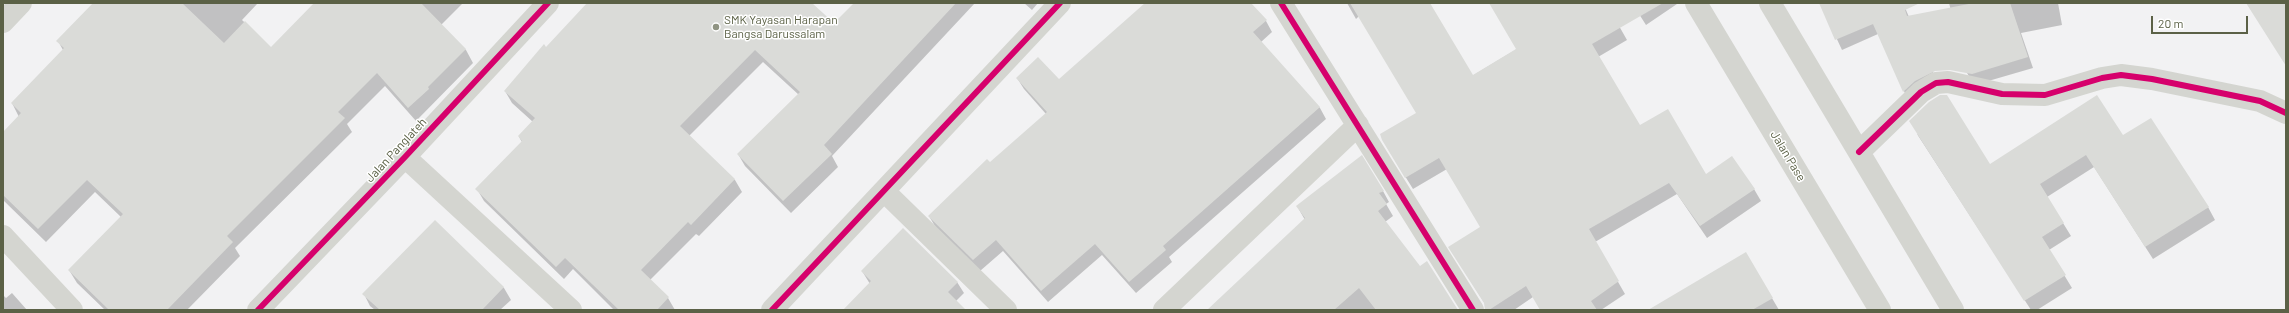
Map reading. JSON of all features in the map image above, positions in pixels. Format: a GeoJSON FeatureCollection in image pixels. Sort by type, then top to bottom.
{"type":"FeatureCollection","features":[{"type":"Feature","properties":{"kind":"street"},"geometry":{"type":"LineString","coordinates":[[3,22],[21,3]]}},
{"type":"Feature","properties":{"kind":"street","name":"Jalan Panglateh"},"geometry":{"type":"LineString","coordinates":[[258,310],[405,157],[548,3]]}},
{"type":"Feature","properties":{"kind":"street"},"geometry":{"type":"LineString","coordinates":[[772,310],[1060,3]]}},
{"type":"Feature","properties":{"kind":"street"},"geometry":{"type":"LineString","coordinates":[[1281,3],[1473,310]]}},
{"type":"Feature","properties":{"kind":"street","name":"Jalan Pase"},"geometry":{"type":"LineString","coordinates":[[1696,3],[1880,310]]}},
{"type":"Feature","properties":{"kind":"street"},"geometry":{"type":"LineString","coordinates":[[1770,3],[1951,309]]}},
{"type":"Feature","properties":{"kind":"street"},"geometry":{"type":"LineString","coordinates":[[1858,152],[1921,92],[1936,84],[1948,82],[2002,94],[2045,95],[2102,78],[2121,75],[2152,79],[2260,101],[2286,113]]}},
{"type":"Feature","properties":{"kind":"street"},"geometry":{"type":"LineString","coordinates":[[1164,310],[1358,126]]}},
{"type":"Feature","properties":{"kind":"street"},"geometry":{"type":"LineString","coordinates":[[405,157],[571,310]]}},
{"type":"Feature","properties":{"kind":"street"},"geometry":{"type":"LineString","coordinates":[[884,191],[1006,310]]}},
{"type":"Feature","properties":{"kind":"street"},"geometry":{"type":"LineString","coordinates":[[3,236],[72,310]]}},
{"type":"Feature","properties":{"kind":"building"},"geometry":{"type":"Polygon","coordinates":[[[93,3],[182,3],[224,43],[245,21],[271,47],[314,3],[421,3],[466,49],[428,87],[429,89],[408,108],[377,73],[338,112],[345,118],[227,236],[233,242],[167,310],[109,310],[68,270],[123,214],[87,180],[38,229],[3,195],[3,132],[21,113],[11,103],[64,48],[56,41],[93,3]]]}},
{"type":"Feature","properties":{"kind":"building"},"geometry":{"type":"Polygon","coordinates":[[[587,3],[812,3],[834,23],[854,3],[956,3],[824,145],[832,154],[783,201],[737,154],[800,92],[755,50],[680,126],[735,179],[691,225],[688,222],[641,270],[669,297],[657,310],[619,310],[565,258],[556,267],[475,189],[522,141],[518,136],[535,118],[504,91],[544,44],[546,47],[587,3]]]}},
{"type":"Feature","properties":{"kind":"building"},"geometry":{"type":"Polygon","coordinates":[[[1145,3],[1251,3],[1267,20],[1253,32],[1320,107],[1163,246],[1166,250],[1129,282],[1095,244],[1041,291],[996,240],[973,260],[928,216],[987,159],[990,162],[1047,112],[1016,78],[1038,57],[1059,79],[1145,3]]]}},
{"type":"Feature","properties":{"kind":"building"},"geometry":{"type":"Polygon","coordinates":[[[1350,3],[1430,3],[1473,75],[1516,49],[1489,3],[1663,3],[1592,44],[1640,125],[1668,109],[1706,174],[1732,156],[1755,189],[1700,226],[1669,183],[1589,229],[1619,281],[1591,301],[1597,310],[1540,310],[1526,286],[1489,310],[1485,310],[1484,303],[1448,247],[1480,227],[1439,158],[1405,178],[1382,140],[1380,134],[1416,113],[1350,3]]]}},
{"type":"Feature","properties":{"kind":"building"},"geometry":{"type":"Polygon","coordinates":[[[1819,3],[1920,3],[1905,10],[1907,16],[1974,3],[2010,3],[2028,57],[1972,74],[1950,70],[1935,71],[1915,81],[1903,92],[1873,24],[1835,40],[1819,3]]]}},
{"type":"Feature","properties":{"kind":"building"},"geometry":{"type":"Polygon","coordinates":[[[2246,3],[2286,3],[2286,66],[2246,3]]]}},
{"type":"Feature","properties":{"kind":"building"},"geometry":{"type":"Polygon","coordinates":[[[1940,95],[1947,95],[1990,164],[2097,95],[2123,135],[2151,118],[2209,207],[2145,247],[2086,155],[2040,184],[2064,223],[2042,237],[2066,275],[2024,301],[1909,121],[1929,102],[1940,95]]]}},
{"type":"Feature","properties":{"kind":"building"},"geometry":{"type":"Polygon","coordinates":[[[1362,155],[1384,191],[1379,193],[1387,204],[1378,211],[1420,266],[1427,261],[1458,310],[1376,310],[1359,288],[1334,310],[1207,310],[1305,218],[1296,206],[1362,155]]]}},
{"type":"Feature","properties":{"kind":"building"},"geometry":{"type":"Polygon","coordinates":[[[435,220],[504,287],[482,310],[380,310],[362,294],[435,220]]]}},
{"type":"Feature","properties":{"kind":"building"},"geometry":{"type":"Polygon","coordinates":[[[903,228],[958,282],[948,292],[966,310],[843,310],[871,281],[861,271],[903,228]]]}},
{"type":"Feature","properties":{"kind":"building"},"geometry":{"type":"Polygon","coordinates":[[[1746,252],[1773,298],[1752,310],[1648,310],[1746,252]]]}},
{"type":"Feature","properties":{"kind":"cycle path"},"geometry":{"type":"LineString","coordinates":[[258,310],[405,157],[548,3]]}},
{"type":"Feature","properties":{"kind":"cycle path"},"geometry":{"type":"LineString","coordinates":[[772,310],[1060,3]]}},
{"type":"Feature","properties":{"kind":"cycle path"},"geometry":{"type":"LineString","coordinates":[[1281,3],[1473,310]]}},
{"type":"Feature","properties":{"kind":"cycle path"},"geometry":{"type":"LineString","coordinates":[[1859,152],[1921,92],[1936,83],[1948,82],[2002,94],[2045,95],[2102,78],[2121,75],[2152,79],[2260,101],[2286,113]]}},
{"type":"Feature","properties":{"kind":"place","name":"SMK Yayasan Harapan Bangsa Darussalam"},"geometry":{"type":"Point","coordinates":[716,27]}}]}
